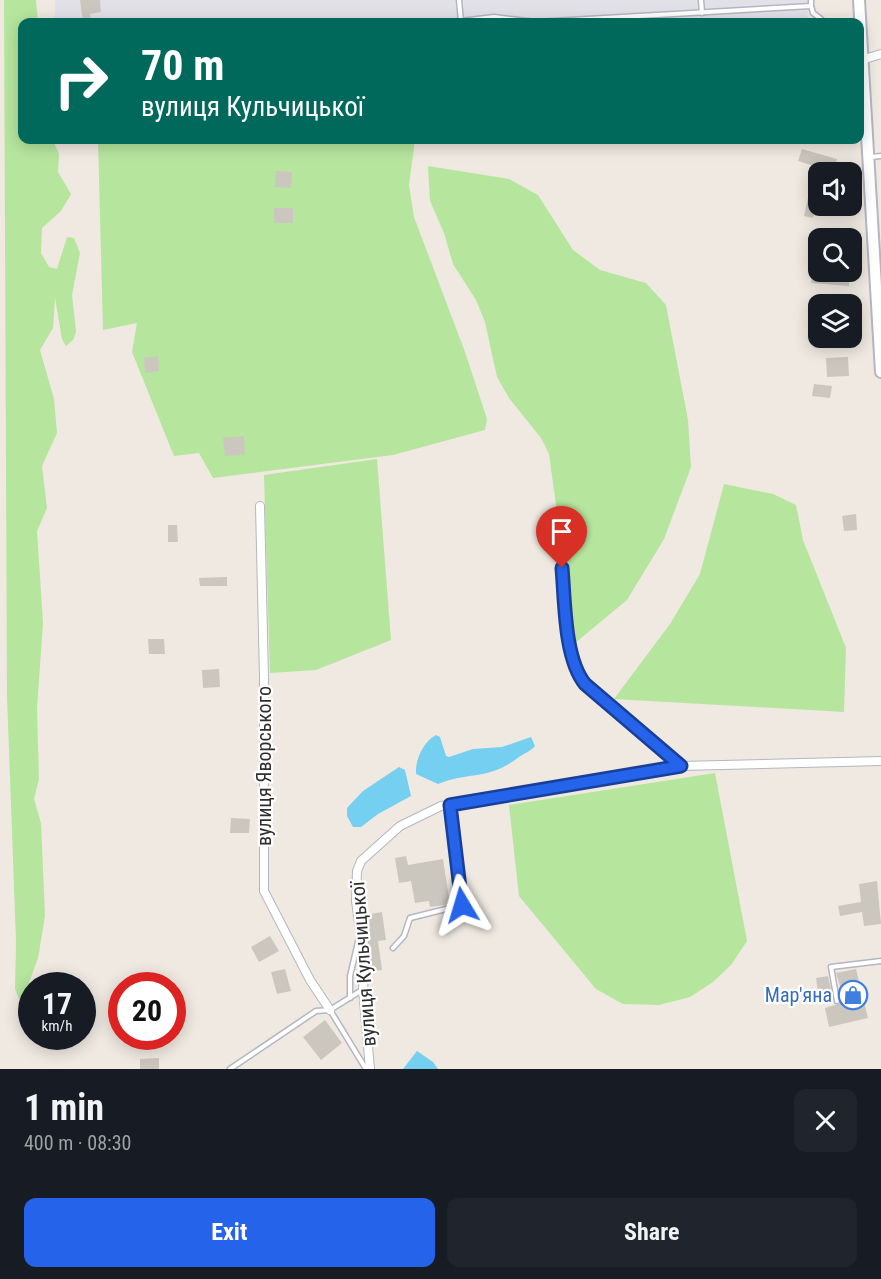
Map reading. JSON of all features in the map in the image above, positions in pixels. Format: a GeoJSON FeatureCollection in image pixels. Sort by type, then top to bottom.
{"type":"FeatureCollection","features":[{"type":"Feature","properties":{"kind":"main road"},"geometry":{"type":"LineString","coordinates":[[859,0],[860,18]]}},
{"type":"Feature","properties":{"kind":"main road"},"geometry":{"type":"LineString","coordinates":[[864,109],[881,372]]}},
{"type":"Feature","properties":{"kind":"street"},"geometry":{"type":"LineString","coordinates":[[864,59],[881,54]]}},
{"type":"Feature","properties":{"kind":"street","name":"вулиця Яворського"},"geometry":{"type":"LineString","coordinates":[[260,506],[264,677],[264,891],[309,980],[330,1010]]}},
{"type":"Feature","properties":{"kind":"street","name":"вулиця Кульчицької"},"geometry":{"type":"LineString","coordinates":[[368,1069],[363,989],[365,966],[356,901],[357,871],[361,861],[400,826],[450,805],[681,766],[881,761]]}},
{"type":"Feature","properties":{"kind":"lane"},"geometry":{"type":"LineString","coordinates":[[459,0],[460,18]]}},
{"type":"Feature","properties":{"kind":"lane"},"geometry":{"type":"LineString","coordinates":[[701,0],[702,13]]}},
{"type":"Feature","properties":{"kind":"lane"},"geometry":{"type":"LineString","coordinates":[[625,18],[811,3],[813,13],[820,18]]}},
{"type":"Feature","properties":{"kind":"lane"},"geometry":{"type":"LineString","coordinates":[[480,18],[494,16],[508,18]]}},
{"type":"Feature","properties":{"kind":"lane"},"geometry":{"type":"LineString","coordinates":[[867,158],[881,156]]}},
{"type":"Feature","properties":{"kind":"lane"},"geometry":{"type":"LineString","coordinates":[[562,568],[568,633],[577,674],[585,684],[681,766]]}},
{"type":"Feature","properties":{"kind":"lane"},"geometry":{"type":"LineString","coordinates":[[393,948],[404,936],[410,918],[462,905],[450,805]]}},
{"type":"Feature","properties":{"kind":"lane"},"geometry":{"type":"LineString","coordinates":[[350,998],[350,976],[360,931]]}},
{"type":"Feature","properties":{"kind":"lane"},"geometry":{"type":"LineString","coordinates":[[837,1001],[831,967],[881,961]]}},
{"type":"Feature","properties":{"kind":"lane"},"geometry":{"type":"LineString","coordinates":[[230,1069],[316,1011],[330,1010],[363,989]]}},
{"type":"Feature","properties":{"kind":"lane"},"geometry":{"type":"LineString","coordinates":[[330,1010],[368,1069]]}},
{"type":"Feature","properties":{"kind":"shaded area"},"geometry":{"type":"Polygon","coordinates":[[[55,0],[807,0],[808,18],[55,18],[55,0]]]}},
{"type":"Feature","properties":{"kind":"green space"},"geometry":{"type":"Polygon","coordinates":[[[4,0],[36,0],[38,18],[18,18],[18,144],[55,144],[59,154],[58,172],[71,194],[61,211],[42,228],[41,253],[49,267],[57,269],[67,237],[74,238],[80,253],[72,295],[76,332],[73,340],[66,346],[62,339],[55,298],[53,328],[40,350],[54,399],[57,433],[42,466],[47,508],[37,531],[43,623],[37,709],[39,779],[34,799],[41,823],[45,916],[38,958],[33,972],[18,972],[18,996],[15,989],[16,941],[7,696],[4,0]]]}},
{"type":"Feature","properties":{"kind":"green space"},"geometry":{"type":"Polygon","coordinates":[[[98,144],[414,144],[409,185],[414,217],[465,352],[487,419],[485,430],[393,455],[213,478],[199,453],[174,456],[132,352],[137,323],[103,330],[98,144]]]}},
{"type":"Feature","properties":{"kind":"green space"},"geometry":{"type":"Polygon","coordinates":[[[428,166],[509,179],[538,195],[573,250],[600,270],[646,283],[666,305],[688,420],[691,467],[664,539],[627,600],[575,643],[549,454],[541,438],[509,398],[497,377],[485,322],[476,300],[453,264],[444,233],[430,201],[428,166]]]}},
{"type":"Feature","properties":{"kind":"green space"},"geometry":{"type":"Polygon","coordinates":[[[377,459],[391,640],[316,670],[270,673],[264,475],[377,459]]]}},
{"type":"Feature","properties":{"kind":"green space"},"geometry":{"type":"Polygon","coordinates":[[[724,484],[773,494],[796,505],[803,540],[846,648],[844,712],[614,699],[670,624],[700,574],[724,484]]]}},
{"type":"Feature","properties":{"kind":"green space"},"geometry":{"type":"Polygon","coordinates":[[[715,773],[747,941],[731,965],[713,982],[690,997],[659,1005],[623,1004],[596,989],[519,896],[509,805],[715,773]]]}},
{"type":"Feature","properties":{"kind":"water"},"geometry":{"type":"Polygon","coordinates":[[[436,735],[440,737],[446,756],[449,757],[473,749],[502,747],[531,737],[535,746],[498,770],[438,784],[416,774],[421,752],[427,742],[436,735]]]}},
{"type":"Feature","properties":{"kind":"water"},"geometry":{"type":"Polygon","coordinates":[[[399,767],[405,770],[411,796],[378,814],[361,827],[353,827],[347,816],[347,808],[363,791],[399,767]]]}},
{"type":"Feature","properties":{"kind":"water"},"geometry":{"type":"Polygon","coordinates":[[[417,1051],[433,1062],[438,1069],[403,1069],[417,1051]]]}},
{"type":"Feature","properties":{"kind":"building"},"geometry":{"type":"Polygon","coordinates":[[[80,0],[100,0],[101,12],[90,14],[90,18],[82,18],[80,0]]]}},
{"type":"Feature","properties":{"kind":"building"},"geometry":{"type":"Polygon","coordinates":[[[802,149],[837,159],[836,162],[808,162],[808,164],[798,161],[802,149]]]}},
{"type":"Feature","properties":{"kind":"building"},"geometry":{"type":"Polygon","coordinates":[[[276,171],[292,172],[291,188],[275,187],[276,171]]]}},
{"type":"Feature","properties":{"kind":"building"},"geometry":{"type":"Polygon","coordinates":[[[808,198],[808,216],[814,216],[813,218],[804,216],[808,198]]]}},
{"type":"Feature","properties":{"kind":"building"},"geometry":{"type":"Polygon","coordinates":[[[274,208],[293,208],[293,223],[274,223],[274,208]]]}},
{"type":"Feature","properties":{"kind":"building"},"geometry":{"type":"Polygon","coordinates":[[[849,282],[849,286],[811,283],[849,282]]]}},
{"type":"Feature","properties":{"kind":"building"},"geometry":{"type":"Polygon","coordinates":[[[158,356],[159,371],[145,373],[144,358],[158,356]]]}},
{"type":"Feature","properties":{"kind":"building"},"geometry":{"type":"Polygon","coordinates":[[[848,357],[849,376],[827,377],[826,358],[848,357]]]}},
{"type":"Feature","properties":{"kind":"building"},"geometry":{"type":"Polygon","coordinates":[[[814,384],[832,386],[830,398],[812,396],[814,384]]]}},
{"type":"Feature","properties":{"kind":"building"},"geometry":{"type":"Polygon","coordinates":[[[244,436],[245,454],[225,456],[223,438],[244,436]]]}},
{"type":"Feature","properties":{"kind":"building"},"geometry":{"type":"Polygon","coordinates":[[[856,514],[857,530],[844,531],[842,516],[856,514]]]}},
{"type":"Feature","properties":{"kind":"building"},"geometry":{"type":"Polygon","coordinates":[[[168,525],[177,525],[178,542],[168,542],[168,525]]]}},
{"type":"Feature","properties":{"kind":"building"},"geometry":{"type":"Polygon","coordinates":[[[227,577],[227,586],[200,586],[199,578],[227,577]]]}},
{"type":"Feature","properties":{"kind":"building"},"geometry":{"type":"Polygon","coordinates":[[[148,639],[164,639],[165,654],[149,654],[148,639]]]}},
{"type":"Feature","properties":{"kind":"building"},"geometry":{"type":"Polygon","coordinates":[[[219,669],[220,687],[203,688],[202,670],[219,669]]]}},
{"type":"Feature","properties":{"kind":"building"},"geometry":{"type":"Polygon","coordinates":[[[231,818],[250,819],[249,833],[230,833],[231,818]]]}},
{"type":"Feature","properties":{"kind":"building"},"geometry":{"type":"Polygon","coordinates":[[[406,856],[408,865],[443,859],[450,904],[430,907],[429,901],[415,903],[411,881],[399,883],[395,858],[406,856]]]}},
{"type":"Feature","properties":{"kind":"building"},"geometry":{"type":"Polygon","coordinates":[[[877,881],[881,924],[864,926],[862,912],[840,916],[838,906],[861,902],[859,884],[877,881]]]}},
{"type":"Feature","properties":{"kind":"building"},"geometry":{"type":"Polygon","coordinates":[[[382,912],[386,940],[378,941],[382,970],[372,971],[364,915],[382,912]]]}},
{"type":"Feature","properties":{"kind":"building"},"geometry":{"type":"Polygon","coordinates":[[[270,936],[279,951],[259,962],[251,947],[270,936]]]}},
{"type":"Feature","properties":{"kind":"building"},"geometry":{"type":"Polygon","coordinates":[[[285,969],[291,991],[277,994],[271,972],[285,969]]]}},
{"type":"Feature","properties":{"kind":"building","name":"Мар'яна"},"geometry":{"type":"Polygon","coordinates":[[[856,969],[868,1018],[829,1027],[825,1008],[845,1002],[836,973],[856,969]]]}},
{"type":"Feature","properties":{"kind":"building"},"geometry":{"type":"Polygon","coordinates":[[[828,976],[831,989],[827,990],[828,998],[819,999],[816,978],[828,976]]]}},
{"type":"Feature","properties":{"kind":"building"},"geometry":{"type":"Polygon","coordinates":[[[325,1020],[342,1043],[321,1060],[303,1037],[325,1020]]]}},
{"type":"Feature","properties":{"kind":"building"},"geometry":{"type":"Polygon","coordinates":[[[159,1058],[159,1069],[140,1069],[140,1059],[159,1058]]]}},
{"type":"Feature","properties":{"kind":"place","name":"Мар'яна"},"geometry":{"type":"Point","coordinates":[853,995]}},
{"type":"Feature","properties":{"kind":"route"},"geometry":{"type":"LineString","coordinates":[[462,905],[450,805],[681,766],[585,684],[577,674],[568,633],[562,568]]}}]}
